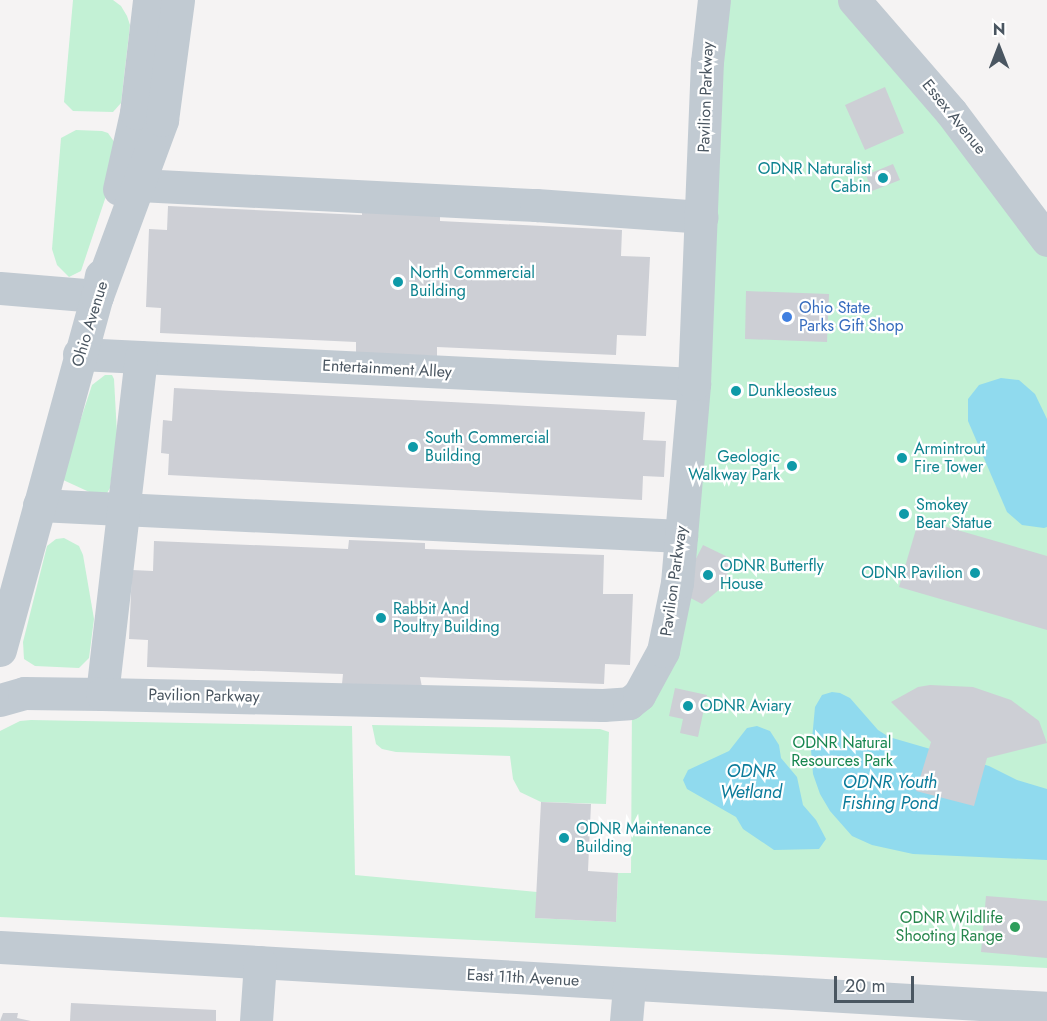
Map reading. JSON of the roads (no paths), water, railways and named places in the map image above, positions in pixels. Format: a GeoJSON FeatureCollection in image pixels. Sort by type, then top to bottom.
{"type":"FeatureCollection","features":[{"type":"Feature","properties":{"kind":"street"},"geometry":{"type":"LineString","coordinates":[[0,288],[97,296],[136,113],[149,0]]}},
{"type":"Feature","properties":{"kind":"street","name":"Ohio Avenue"},"geometry":{"type":"LineString","coordinates":[[0,650],[79,354],[97,296],[162,120],[178,0]]}},
{"type":"Feature","properties":{"kind":"street","name":"Pavilion Parkway"},"geometry":{"type":"LineString","coordinates":[[0,700],[24,693],[603,705],[629,703],[639,694],[663,651],[677,583],[694,384],[707,62],[714,0]]}},
{"type":"Feature","properties":{"kind":"street","name":"Essex Avenue"},"geometry":{"type":"LineString","coordinates":[[854,0],[951,112],[1047,240]]}},
{"type":"Feature","properties":{"kind":"street"},"geometry":{"type":"LineString","coordinates":[[139,185],[536,205],[702,216]]}},
{"type":"Feature","properties":{"kind":"street","name":"Entertainment Alley"},"geometry":{"type":"LineString","coordinates":[[79,354],[694,384]]}},
{"type":"Feature","properties":{"kind":"street"},"geometry":{"type":"LineString","coordinates":[[102,694],[141,357]]}},
{"type":"Feature","properties":{"kind":"street"},"geometry":{"type":"LineString","coordinates":[[39,505],[681,537]]}},
{"type":"Feature","properties":{"kind":"street","name":"East 11th Avenue"},"geometry":{"type":"LineString","coordinates":[[0,947],[629,984],[890,1010],[1047,1008]]}},
{"type":"Feature","properties":{"kind":"street"},"geometry":{"type":"LineString","coordinates":[[256,1021],[260,962]]}},
{"type":"Feature","properties":{"kind":"street"},"geometry":{"type":"LineString","coordinates":[[626,1021],[629,984]]}},
{"type":"Feature","properties":{"kind":"water"},"geometry":{"type":"Polygon","coordinates":[[[1001,378],[1019,380],[1035,394],[1047,419],[1047,527],[1044,528],[1022,525],[1007,512],[968,421],[968,399],[979,385],[1001,378]]]}},
{"type":"Feature","properties":{"kind":"water","name":"ODNR Youth Fishing Pond"},"geometry":{"type":"Polygon","coordinates":[[[832,692],[850,698],[878,730],[889,737],[989,766],[1017,780],[1047,789],[1047,860],[913,854],[872,845],[852,836],[830,811],[820,794],[813,774],[811,750],[815,707],[822,695],[832,692]]]}},
{"type":"Feature","properties":{"kind":"water","name":"ODNR Wetland"},"geometry":{"type":"Polygon","coordinates":[[[757,726],[770,731],[779,745],[781,758],[797,777],[803,805],[816,820],[826,839],[819,849],[774,850],[743,829],[736,817],[687,789],[683,780],[688,770],[729,751],[747,728],[757,726]]]}},
{"type":"Feature","properties":{"kind":"place","name":"ODNR Naturalist Cabin"},"geometry":{"type":"Point","coordinates":[883,178]}},
{"type":"Feature","properties":{"kind":"place","name":"North Commercial Building"},"geometry":{"type":"Point","coordinates":[398,282]}},
{"type":"Feature","properties":{"kind":"place","name":"Ohio State Parks Gift Shop"},"geometry":{"type":"Point","coordinates":[787,317]}},
{"type":"Feature","properties":{"kind":"place","name":"Dunkleosteus"},"geometry":{"type":"Point","coordinates":[736,391]}},
{"type":"Feature","properties":{"kind":"place","name":"South Commercial Building"},"geometry":{"type":"Point","coordinates":[413,447]}},
{"type":"Feature","properties":{"kind":"place","name":"Armintrout Fire Tower"},"geometry":{"type":"Point","coordinates":[902,458]}},
{"type":"Feature","properties":{"kind":"place","name":"Geologic Walkway Park"},"geometry":{"type":"Point","coordinates":[792,466]}},
{"type":"Feature","properties":{"kind":"place","name":"Smokey Bear Statue"},"geometry":{"type":"Point","coordinates":[904,514]}},
{"type":"Feature","properties":{"kind":"place","name":"ODNR Pavilion"},"geometry":{"type":"Point","coordinates":[975,573]}},
{"type":"Feature","properties":{"kind":"place","name":"ODNR Butterfly House"},"geometry":{"type":"Point","coordinates":[708,575]}},
{"type":"Feature","properties":{"kind":"place","name":"Rabbit And Poultry Building"},"geometry":{"type":"Point","coordinates":[381,618]}},
{"type":"Feature","properties":{"kind":"place","name":"ODNR Aviary"},"geometry":{"type":"Point","coordinates":[688,706]}},
{"type":"Feature","properties":{"kind":"place","name":"ODNR Maintenance Building"},"geometry":{"type":"Point","coordinates":[564,838]}},
{"type":"Feature","properties":{"kind":"place","name":"ODNR Wildlife Shooting Range"},"geometry":{"type":"Point","coordinates":[1015,927]}},
{"type":"Feature","properties":{"kind":"park label","name":"ODNR Natural Resources Park"},"geometry":{"type":"Point","coordinates":[842,752]}}]}
